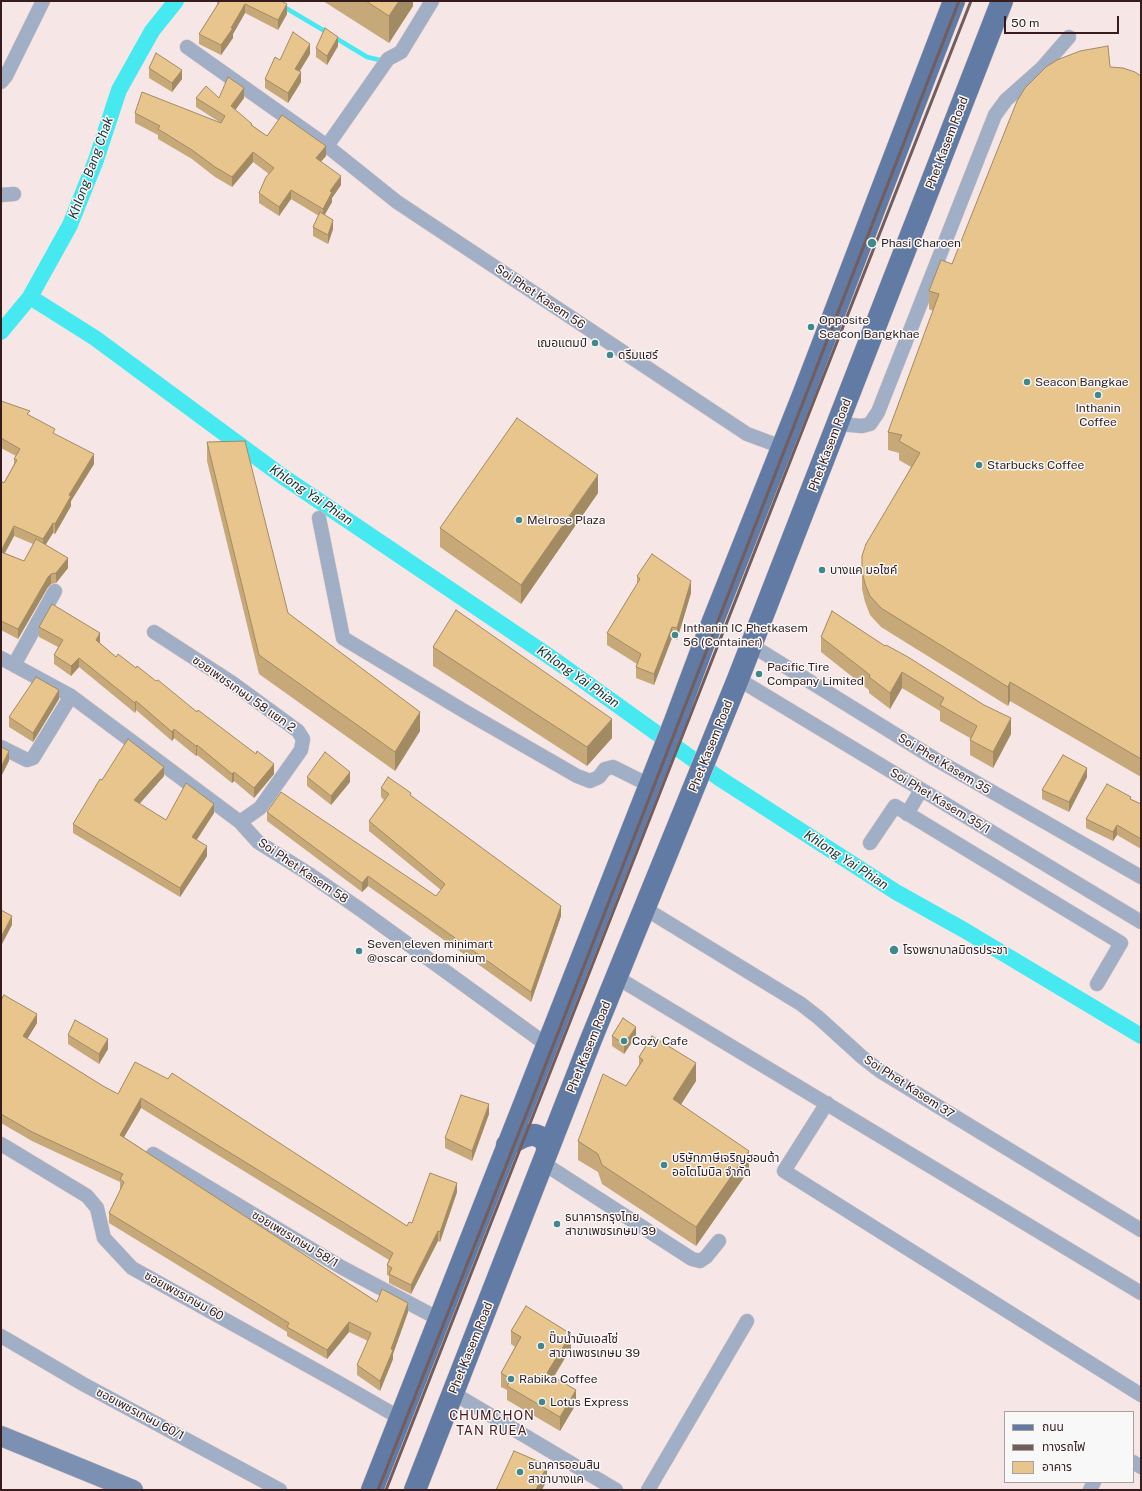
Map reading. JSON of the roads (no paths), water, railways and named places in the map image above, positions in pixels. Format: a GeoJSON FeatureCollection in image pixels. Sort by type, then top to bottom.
{"type":"FeatureCollection","features":[{"type":"Feature","properties":{"kind":"main road"},"geometry":{"type":"LineString","coordinates":[[372,1490],[663,752],[954,1]]}},
{"type":"Feature","properties":{"kind":"main road","name":"Phet Kasem Road"},"geometry":{"type":"LineString","coordinates":[[415,1490],[557,1126],[738,679],[1002,1]]}},
{"type":"Feature","properties":{"kind":"main road"},"geometry":{"type":"LineString","coordinates":[[521,1111],[527,1120],[538,1128],[546,1131],[552,1130],[557,1126]]}},
{"type":"Feature","properties":{"kind":"main road"},"geometry":{"type":"LineString","coordinates":[[508,1145],[530,1135],[540,1136],[547,1145],[545,1158]]}},
{"type":"Feature","properties":{"kind":"main road"},"geometry":{"type":"LineString","coordinates":[[1,1436],[134,1490]]}},
{"type":"Feature","properties":{"kind":"street"},"geometry":{"type":"LineString","coordinates":[[1,82],[6,76],[43,1]]}},
{"type":"Feature","properties":{"kind":"street"},"geometry":{"type":"LineString","coordinates":[[327,146],[386,62],[401,52],[430,3]]}},
{"type":"Feature","properties":{"kind":"street"},"geometry":{"type":"LineString","coordinates":[[838,424],[862,426],[870,424],[878,412],[995,115],[1006,100],[1042,68],[1069,37]]}},
{"type":"Feature","properties":{"kind":"street","name":"Soi Phet Kasem 56"},"geometry":{"type":"LineString","coordinates":[[187,48],[327,146],[397,202],[747,434],[782,447]]}},
{"type":"Feature","properties":{"kind":"street"},"geometry":{"type":"LineString","coordinates":[[319,518],[343,638],[464,711],[577,776],[590,781],[599,777],[605,770],[613,767],[649,785]]}},
{"type":"Feature","properties":{"kind":"street"},"geometry":{"type":"LineString","coordinates":[[14,665],[55,591]]}},
{"type":"Feature","properties":{"kind":"street","name":"ซอยเพชรเกษม 58 แยก 2"},"geometry":{"type":"LineString","coordinates":[[154,632],[231,682],[298,731],[303,739],[301,750],[260,808],[240,822]]}},
{"type":"Feature","properties":{"kind":"street","name":"Soi Phet Kasem 35"},"geometry":{"type":"LineString","coordinates":[[751,644],[935,759],[1141,877]]}},
{"type":"Feature","properties":{"kind":"street","name":"Soi Phet Kasem 58"},"geometry":{"type":"LineString","coordinates":[[1,658],[72,696],[240,822],[258,842],[309,874],[361,910],[547,1045]]}},
{"type":"Feature","properties":{"kind":"street","name":"Soi Phet Kasem 35/1"},"geometry":{"type":"LineString","coordinates":[[738,679],[1141,922]]}},
{"type":"Feature","properties":{"kind":"street"},"geometry":{"type":"LineString","coordinates":[[1,747],[27,760],[34,758],[72,696]]}},
{"type":"Feature","properties":{"kind":"street"},"geometry":{"type":"LineString","coordinates":[[907,814],[922,790]]}},
{"type":"Feature","properties":{"kind":"street"},"geometry":{"type":"LineString","coordinates":[[870,843],[895,806],[1121,943],[1096,984]]}},
{"type":"Feature","properties":{"kind":"street","name":"Soi Phet Kasem 37"},"geometry":{"type":"LineString","coordinates":[[644,908],[801,1004],[819,1018],[862,1057],[880,1070],[1141,1230]]}},
{"type":"Feature","properties":{"kind":"street"},"geometry":{"type":"LineString","coordinates":[[616,978],[827,1103],[1141,1293]]}},
{"type":"Feature","properties":{"kind":"street"},"geometry":{"type":"LineString","coordinates":[[827,1103],[784,1171],[1141,1395]]}},
{"type":"Feature","properties":{"kind":"street","name":"ซอยเพชรเกษม 60"},"geometry":{"type":"LineString","coordinates":[[1,1144],[87,1196],[97,1208],[104,1238],[132,1268],[400,1418]]}},
{"type":"Feature","properties":{"kind":"street","name":"ซอยเพชรเกษม 58/1"},"geometry":{"type":"LineString","coordinates":[[153,1154],[341,1267],[439,1319]]}},
{"type":"Feature","properties":{"kind":"street"},"geometry":{"type":"LineString","coordinates":[[545,1158],[692,1259],[700,1261],[706,1257],[719,1241]]}},
{"type":"Feature","properties":{"kind":"street"},"geometry":{"type":"LineString","coordinates":[[648,1490],[747,1321]]}},
{"type":"Feature","properties":{"kind":"street","name":"ซอยเพชรเกษม 60/1"},"geometry":{"type":"LineString","coordinates":[[1,1336],[83,1384],[280,1490]]}},
{"type":"Feature","properties":{"kind":"street"},"geometry":{"type":"LineString","coordinates":[[453,1393],[616,1490]]}},
{"type":"Feature","properties":{"kind":"waterway","name":"Khlong Bang Chak"},"geometry":{"type":"LineString","coordinates":[[1,332],[30,297],[70,225],[96,160],[119,90],[152,31],[176,1]]}},
{"type":"Feature","properties":{"kind":"waterway"},"geometry":{"type":"LineString","coordinates":[[274,1],[328,33]]}},
{"type":"Feature","properties":{"kind":"waterway"},"geometry":{"type":"LineString","coordinates":[[334,37],[367,57],[384,61]]}},
{"type":"Feature","properties":{"kind":"waterway","name":"Khlong Yai Phian"},"geometry":{"type":"LineString","coordinates":[[30,297],[95,338],[282,476],[556,661],[719,778],[896,892],[964,930],[1141,1036]]}},
{"type":"Feature","properties":{"kind":"railway"},"geometry":{"type":"LineString","coordinates":[[378,1490],[533,1097],[959,1]]}},
{"type":"Feature","properties":{"kind":"railway"},"geometry":{"type":"LineString","coordinates":[[386,1490],[971,1]]}},
{"type":"Feature","properties":{"kind":"place","name":"Phasi Charoen"},"geometry":{"type":"Point","coordinates":[872,243]}},
{"type":"Feature","properties":{"kind":"place","name":"Opposite Seacon Bangkhae"},"geometry":{"type":"Point","coordinates":[811,327]}},
{"type":"Feature","properties":{"kind":"place","name":"เฌอแตมป์"},"geometry":{"type":"Point","coordinates":[595,343]}},
{"type":"Feature","properties":{"kind":"place","name":"ดรีมแฮร์"},"geometry":{"type":"Point","coordinates":[610,355]}},
{"type":"Feature","properties":{"kind":"place","name":"Seacon Bangkae"},"geometry":{"type":"Point","coordinates":[1027,382]}},
{"type":"Feature","properties":{"kind":"place","name":"Inthanin Coffee"},"geometry":{"type":"Point","coordinates":[1098,395]}},
{"type":"Feature","properties":{"kind":"place","name":"Starbucks Coffee"},"geometry":{"type":"Point","coordinates":[979,465]}},
{"type":"Feature","properties":{"kind":"place","name":"Melrose Plaza"},"geometry":{"type":"Point","coordinates":[519,520]}},
{"type":"Feature","properties":{"kind":"place","name":"บางแค มอไซค์"},"geometry":{"type":"Point","coordinates":[822,570]}},
{"type":"Feature","properties":{"kind":"place","name":"Inthanin IC Phetkasem 56 (Container)"},"geometry":{"type":"Point","coordinates":[675,635]}},
{"type":"Feature","properties":{"kind":"place","name":"Pacific Tire Company Limited"},"geometry":{"type":"Point","coordinates":[759,674]}},
{"type":"Feature","properties":{"kind":"place","name":"โรงพยาบาลมิตรประชา"},"geometry":{"type":"Point","coordinates":[894,950]}},
{"type":"Feature","properties":{"kind":"place","name":"Seven eleven minimart @oscar condominium"},"geometry":{"type":"Point","coordinates":[359,951]}},
{"type":"Feature","properties":{"kind":"place","name":"Cozy Cafe"},"geometry":{"type":"Point","coordinates":[624,1041]}},
{"type":"Feature","properties":{"kind":"place","name":"บริษัทภาษีเจริญฮอนด้า ออโตโมบิล จำกัด"},"geometry":{"type":"Point","coordinates":[664,1165]}},
{"type":"Feature","properties":{"kind":"place","name":"ธนาคารกรุงไทย สาขาเพชรเกษม 39"},"geometry":{"type":"Point","coordinates":[557,1224]}},
{"type":"Feature","properties":{"kind":"place","name":"ปั๊มน้ำมันเอสโซ่ สาขาเพชรเกษม 39"},"geometry":{"type":"Point","coordinates":[541,1346]}},
{"type":"Feature","properties":{"kind":"place","name":"Rabika Coffee"},"geometry":{"type":"Point","coordinates":[511,1379]}},
{"type":"Feature","properties":{"kind":"place","name":"Lotus Express"},"geometry":{"type":"Point","coordinates":[542,1402]}},
{"type":"Feature","properties":{"kind":"place","name":"ธนาคารออมสิน สาขาบางแค"},"geometry":{"type":"Point","coordinates":[520,1472]}},
{"type":"Feature","properties":{"kind":"district","name":"CHUMCHON TAN RUEA"},"geometry":{"type":"Point","coordinates":[492,1424]}}]}
